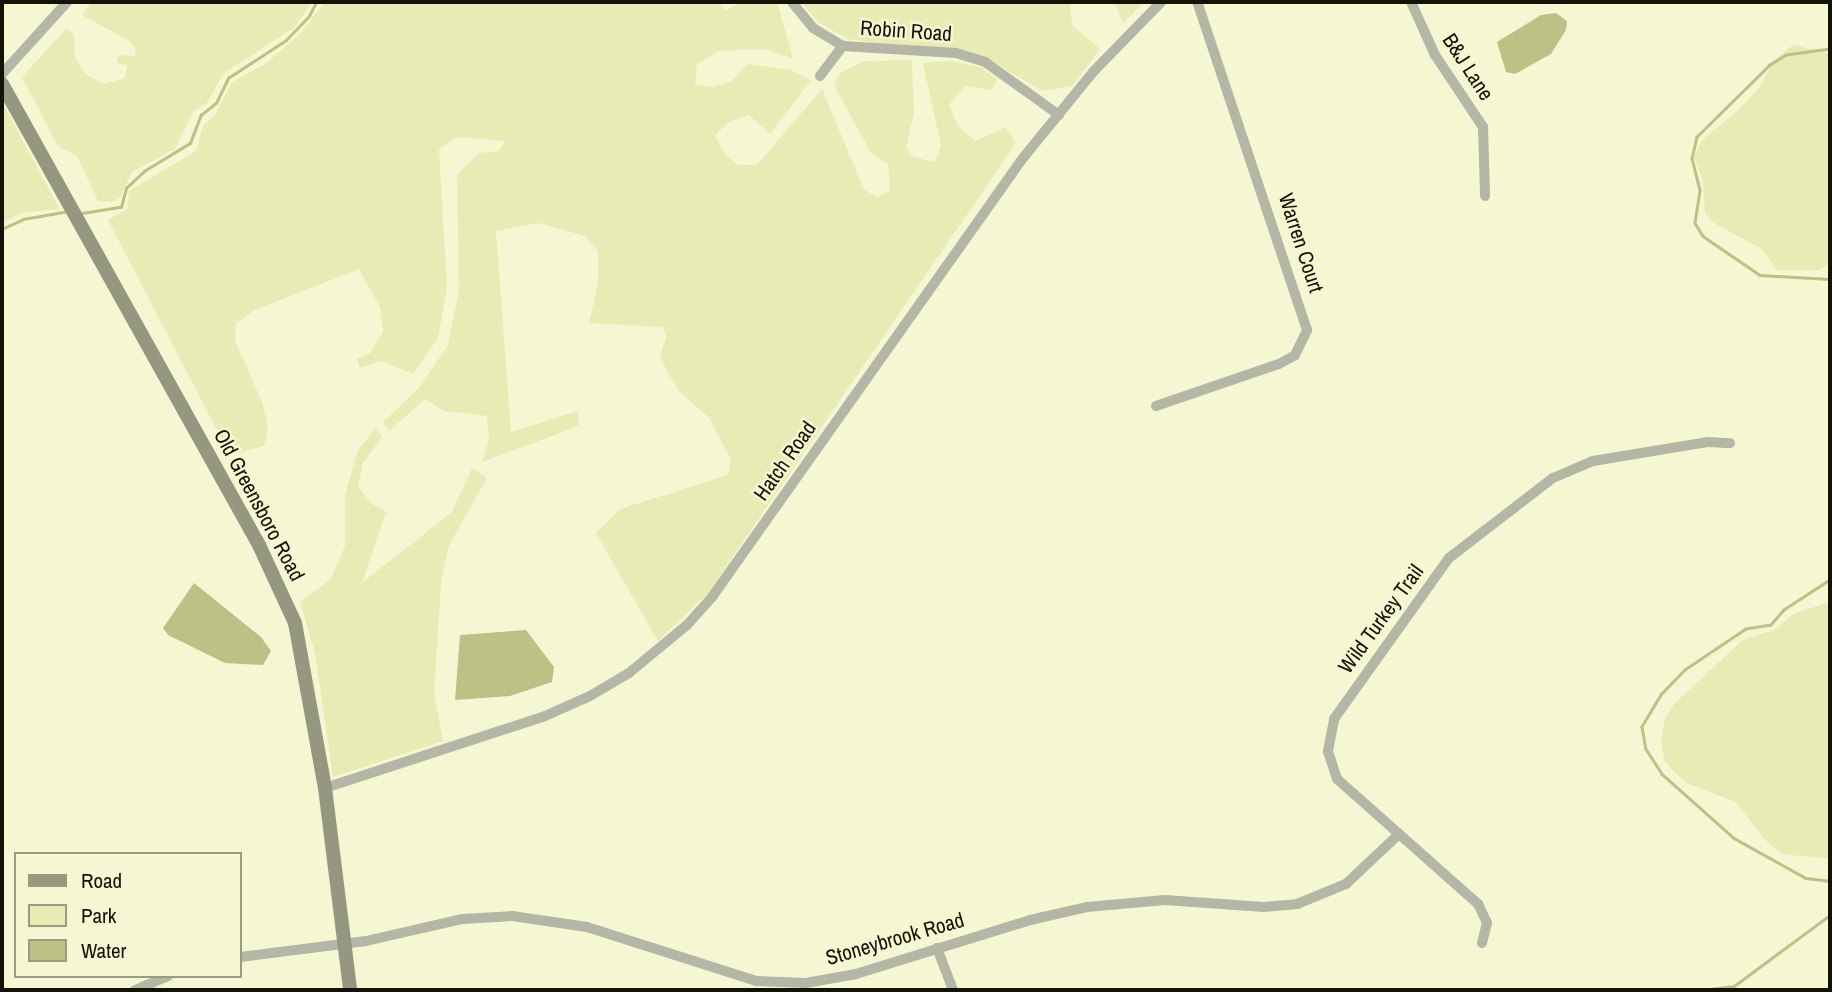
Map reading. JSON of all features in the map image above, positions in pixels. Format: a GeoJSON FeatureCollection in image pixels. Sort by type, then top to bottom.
{"type":"FeatureCollection","features":[{"type":"Feature","properties":{"kind":"street"},"geometry":{"type":"LineString","coordinates":[[2,84],[67,2]]}},
{"type":"Feature","properties":{"kind":"street","name":"Robin Road"},"geometry":{"type":"LineString","coordinates":[[792,2],[813,28],[843,46],[956,53],[985,62],[1059,115]]}},
{"type":"Feature","properties":{"kind":"street","name":"Hatch Road"},"geometry":{"type":"LineString","coordinates":[[325,788],[545,716],[590,696],[629,673],[687,625],[712,597],[1023,158],[1094,71],[1161,2]]}},
{"type":"Feature","properties":{"kind":"street","name":"Warren Court"},"geometry":{"type":"LineString","coordinates":[[1156,406],[1279,364],[1295,355],[1307,330],[1197,2]]}},
{"type":"Feature","properties":{"kind":"street","name":"B&J Lane"},"geometry":{"type":"LineString","coordinates":[[1411,2],[1435,55],[1483,127],[1485,196]]}},
{"type":"Feature","properties":{"kind":"street"},"geometry":{"type":"LineString","coordinates":[[820,76],[843,46]]}},
{"type":"Feature","properties":{"kind":"street","name":"Old Greensboro Road"},"geometry":{"type":"LineString","coordinates":[[2,84],[284,596],[305,656],[325,788],[350,990]]}},
{"type":"Feature","properties":{"kind":"street","name":"Wild Turkey Trail"},"geometry":{"type":"LineString","coordinates":[[1482,943],[1487,923],[1478,904],[1337,779],[1328,739],[1341,707],[1440,569],[1461,547],[1566,470],[1653,451],[1730,443]]}},
{"type":"Feature","properties":{"kind":"street","name":"Stoneybrook Road"},"geometry":{"type":"LineString","coordinates":[[242,957],[345,944],[462,919],[538,918],[587,927],[731,975],[781,983],[843,977],[1042,917],[1118,903],[1297,904],[1346,884],[1399,834]]}},
{"type":"Feature","properties":{"kind":"street"},"geometry":{"type":"LineString","coordinates":[[937,948],[953,990]]}},
{"type":"Feature","properties":{"kind":"street"},"geometry":{"type":"LineString","coordinates":[[135,990],[163,978]]}},
{"type":"Feature","properties":{"kind":"green space"},"geometry":{"type":"Polygon","coordinates":[[[92,2],[312,2],[295,27],[223,74],[207,103],[193,112],[175,149],[132,172],[120,198],[112,202],[98,201],[77,156],[58,146],[22,77],[66,29],[74,34],[75,57],[85,74],[104,84],[125,78],[127,66],[117,62],[118,55],[134,56],[136,51],[131,42],[82,15],[92,2]]]}},
{"type":"Feature","properties":{"kind":"green space"},"geometry":{"type":"Polygon","coordinates":[[[325,2],[720,2],[725,11],[742,2],[777,2],[793,59],[765,49],[719,51],[697,64],[695,84],[712,87],[732,81],[747,64],[790,70],[811,80],[770,134],[749,115],[729,122],[715,135],[724,153],[738,165],[757,165],[822,89],[864,190],[878,197],[890,190],[888,164],[871,153],[834,85],[840,73],[864,61],[912,60],[914,113],[906,148],[913,157],[935,162],[941,146],[923,63],[951,61],[980,67],[998,80],[991,90],[965,86],[949,105],[958,126],[975,141],[1005,127],[1016,143],[708,593],[658,641],[596,533],[620,509],[728,475],[731,459],[709,418],[679,391],[668,373],[660,356],[666,338],[663,327],[589,323],[598,284],[598,251],[585,236],[539,223],[496,231],[511,432],[578,411],[579,426],[482,462],[489,439],[487,416],[444,411],[425,399],[389,431],[383,422],[419,388],[448,345],[459,291],[457,174],[479,153],[499,151],[505,141],[456,137],[439,149],[447,288],[438,338],[413,374],[382,361],[360,368],[357,359],[370,353],[383,332],[380,307],[359,269],[255,310],[236,323],[235,341],[263,404],[268,428],[264,446],[230,455],[108,220],[127,209],[129,191],[196,151],[203,126],[215,115],[232,82],[265,64],[298,36],[325,2]]]}},
{"type":"Feature","properties":{"kind":"green space"},"geometry":{"type":"Polygon","coordinates":[[[801,2],[1070,2],[1072,25],[1100,49],[1072,86],[1042,91],[990,60],[848,39],[819,23],[801,2]]]}},
{"type":"Feature","properties":{"kind":"green space"},"geometry":{"type":"Polygon","coordinates":[[[1115,2],[1143,2],[1123,24],[1115,2]]]}},
{"type":"Feature","properties":{"kind":"green space"},"geometry":{"type":"Polygon","coordinates":[[[1793,45],[1830,53],[1830,263],[1819,270],[1777,270],[1762,249],[1714,223],[1705,213],[1703,182],[1694,157],[1702,140],[1737,111],[1759,88],[1774,60],[1793,45]]]}},
{"type":"Feature","properties":{"kind":"green space"},"geometry":{"type":"Polygon","coordinates":[[[2,102],[59,209],[21,213],[2,223],[2,102]]]}},
{"type":"Feature","properties":{"kind":"green space"},"geometry":{"type":"Polygon","coordinates":[[[376,428],[382,437],[363,463],[358,486],[371,503],[386,512],[362,583],[452,512],[472,468],[487,478],[449,545],[441,582],[434,694],[443,741],[333,777],[315,653],[300,602],[330,580],[345,546],[345,495],[358,450],[376,428]]]}},
{"type":"Feature","properties":{"kind":"green space"},"geometry":{"type":"Polygon","coordinates":[[[1830,602],[1830,859],[1782,854],[1764,839],[1736,802],[1686,783],[1665,762],[1661,743],[1665,719],[1674,704],[1744,639],[1774,630],[1795,613],[1830,602]]]}},
{"type":"Feature","properties":{"kind":"water"},"geometry":{"type":"Polygon","coordinates":[[[1556,13],[1567,21],[1566,30],[1551,54],[1515,74],[1506,72],[1497,42],[1541,15],[1556,13]]]}},
{"type":"Feature","properties":{"kind":"water"},"geometry":{"type":"Polygon","coordinates":[[[194,583],[261,637],[271,651],[263,665],[225,663],[168,635],[163,628],[194,583]]]}},
{"type":"Feature","properties":{"kind":"water"},"geometry":{"type":"Polygon","coordinates":[[[526,630],[554,667],[552,682],[510,696],[455,700],[460,635],[526,630]]]}},
{"type":"Feature","properties":{"kind":"waterway"},"geometry":{"type":"LineString","coordinates":[[82,213],[121,207],[126,188],[144,171],[190,143],[201,115],[216,103],[228,78],[286,40],[309,16],[316,2]]}},
{"type":"Feature","properties":{"kind":"waterway"},"geometry":{"type":"LineString","coordinates":[[1830,49],[1786,55],[1770,65],[1697,137],[1692,158],[1700,191],[1695,223],[1703,236],[1760,275],[1830,279]]}},
{"type":"Feature","properties":{"kind":"waterway"},"geometry":{"type":"LineString","coordinates":[[2,229],[23,219],[64,212]]}},
{"type":"Feature","properties":{"kind":"waterway"},"geometry":{"type":"LineString","coordinates":[[1830,580],[1784,610],[1771,625],[1746,629],[1685,670],[1661,695],[1642,727],[1646,749],[1662,774],[1734,838],[1806,878],[1830,881]]}},
{"type":"Feature","properties":{"kind":"waterway"},"geometry":{"type":"LineString","coordinates":[[1702,990],[1734,986],[1830,915]]}}]}
